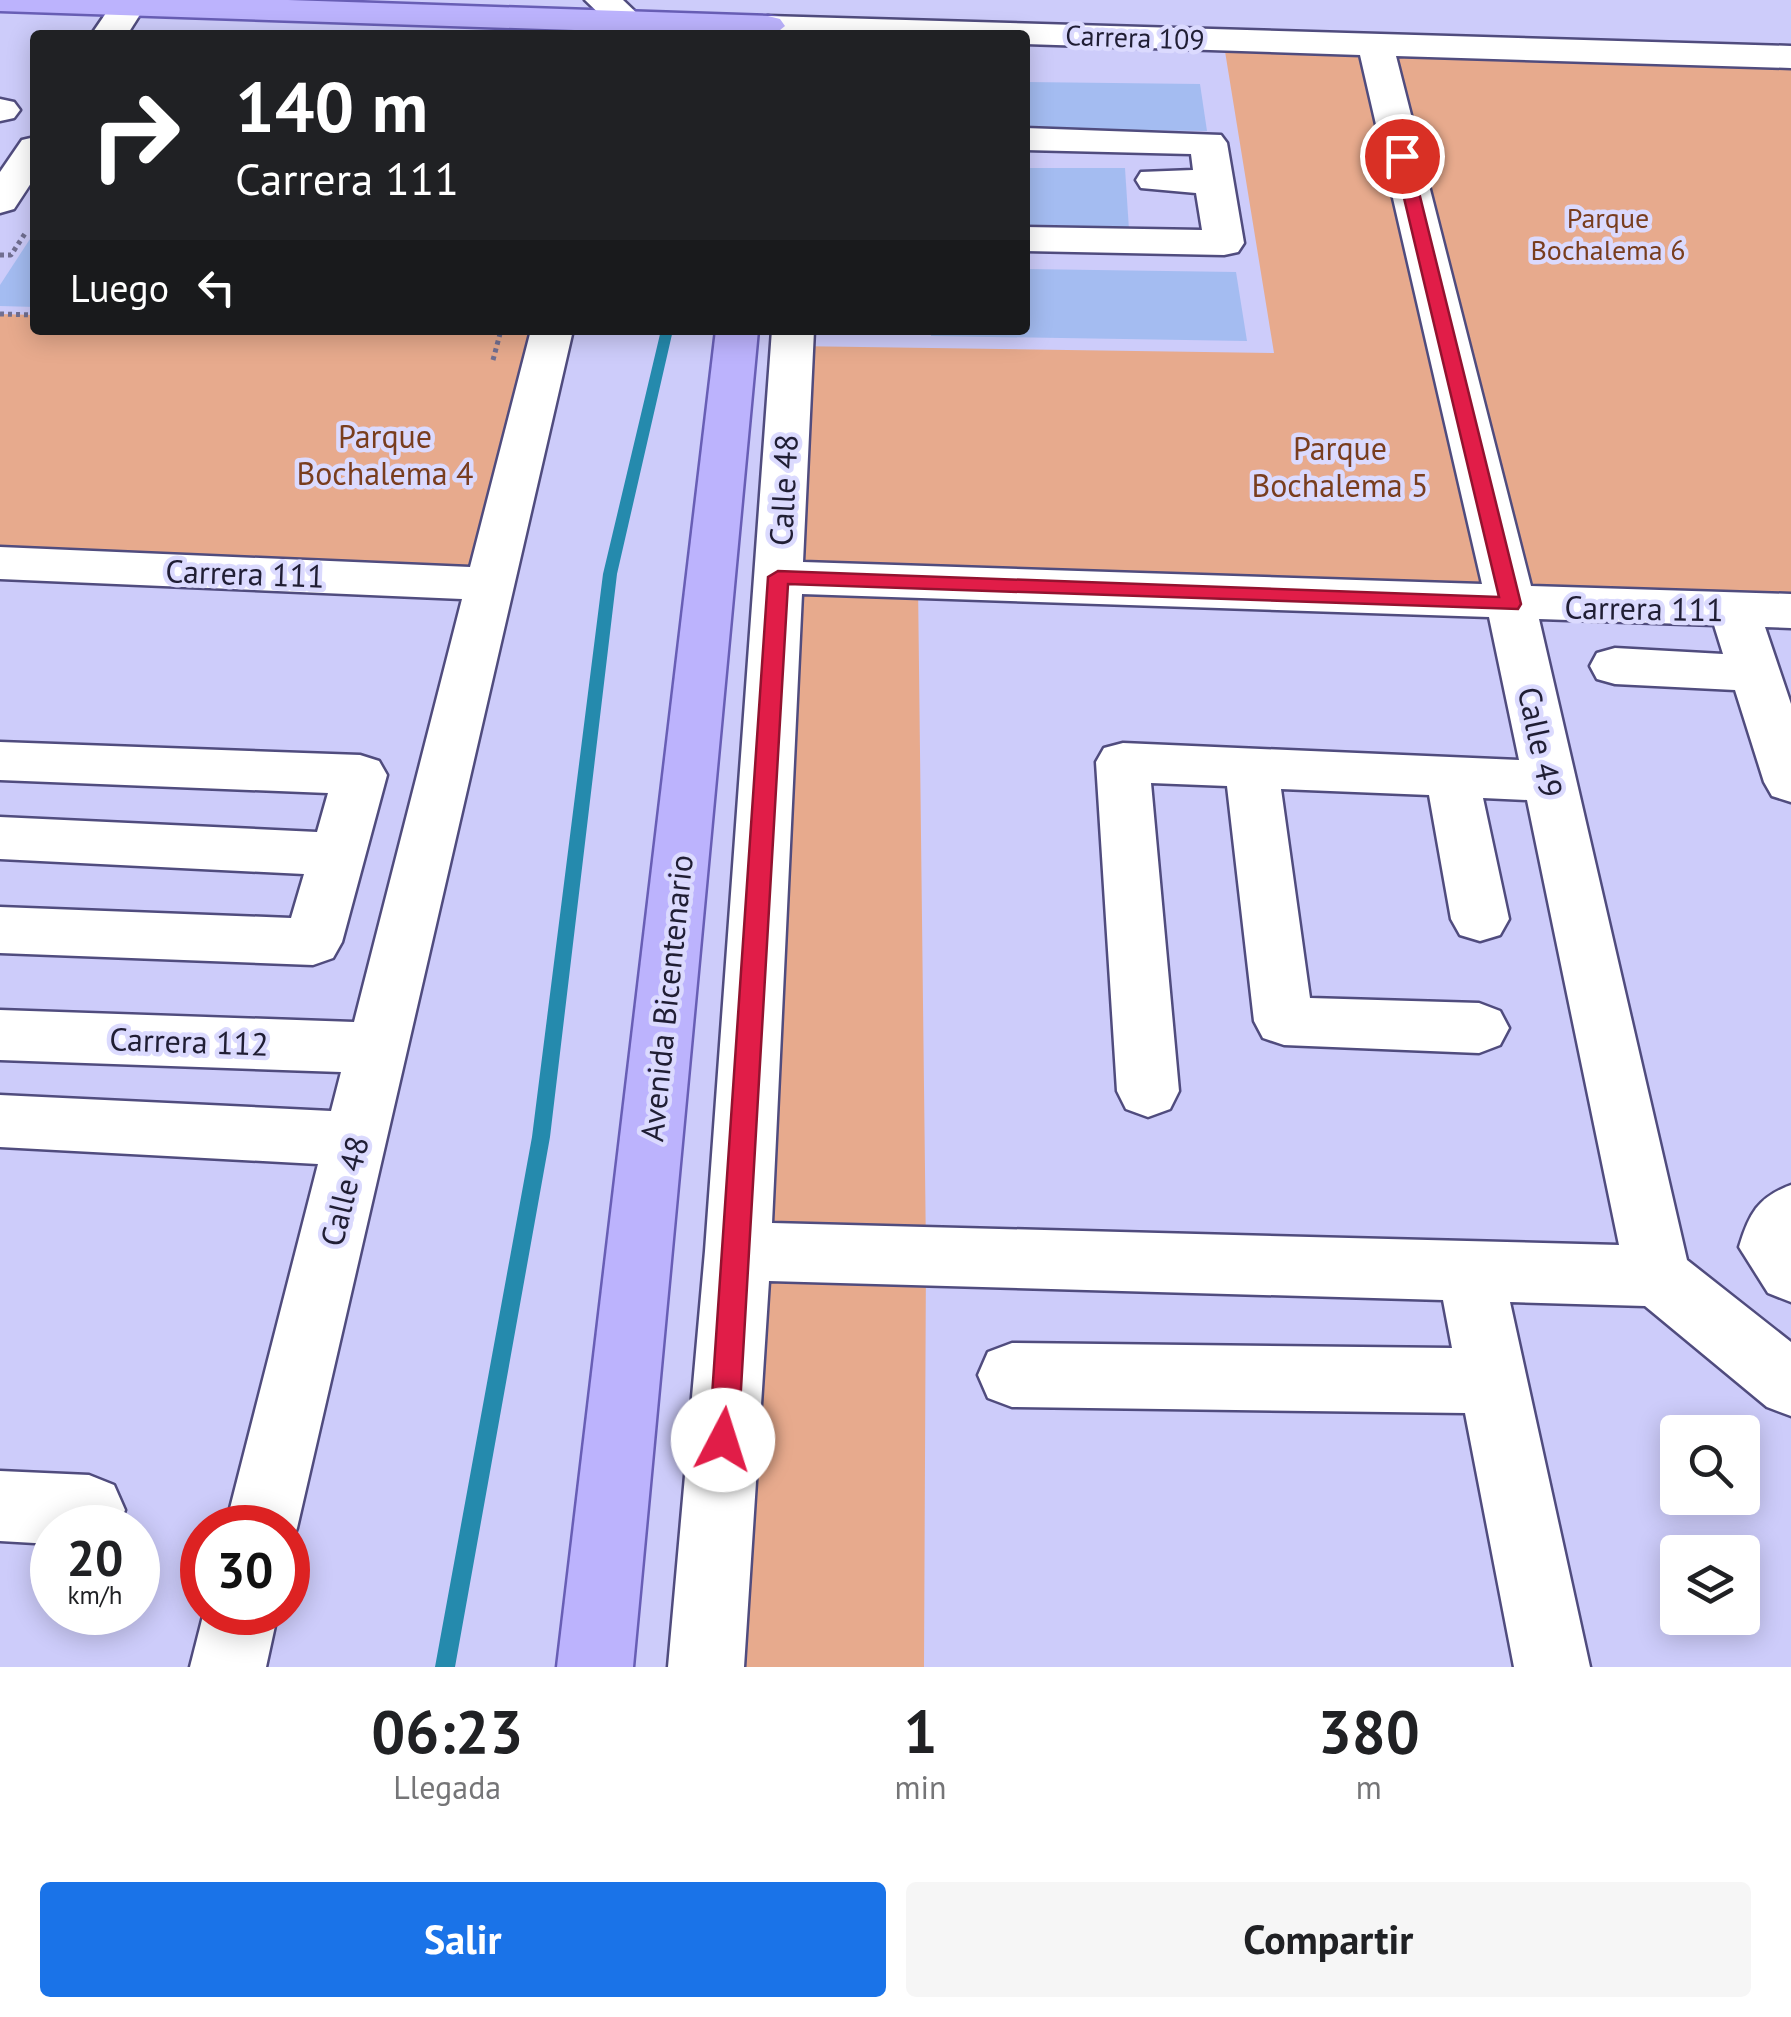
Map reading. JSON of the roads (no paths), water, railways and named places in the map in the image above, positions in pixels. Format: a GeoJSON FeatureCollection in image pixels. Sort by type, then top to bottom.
{"type":"FeatureCollection","features":[{"type":"Feature","properties":{"kind":"main road","name":"Carrera 109"},"geometry":{"type":"LineString","coordinates":[[0,1],[614,14],[761,23]]}},
{"type":"Feature","properties":{"kind":"main road"},"geometry":{"type":"LineString","coordinates":[[614,14],[660,1],[761,23]]}},
{"type":"Feature","properties":{"kind":"main road","name":"Avenida Bicentenario"},"geometry":{"type":"LineString","coordinates":[[595,1667],[736,335]]}},
{"type":"Feature","properties":{"kind":"street"},"geometry":{"type":"LineString","coordinates":[[112,30],[130,5]]}},
{"type":"Feature","properties":{"kind":"street"},"geometry":{"type":"LineString","coordinates":[[1232,8],[1250,9],[1284,22]]}},
{"type":"Feature","properties":{"kind":"street","name":"Carrera 109"},"geometry":{"type":"LineString","coordinates":[[761,23],[1284,22],[1791,38]]}},
{"type":"Feature","properties":{"kind":"street","name":"Carrera 109"},"geometry":{"type":"LineString","coordinates":[[761,23],[930,30]]}},
{"type":"Feature","properties":{"kind":"street","name":"Carrera 109"},"geometry":{"type":"LineString","coordinates":[[1030,34],[1791,56]]}},
{"type":"Feature","properties":{"kind":"street","name":"Calle 49"},"geometry":{"type":"LineString","coordinates":[[1375,44],[1510,604],[1658,1276]]}},
{"type":"Feature","properties":{"kind":"street"},"geometry":{"type":"LineString","coordinates":[[1030,139],[1208,143],[1224,243],[1030,239]]}},
{"type":"Feature","properties":{"kind":"street"},"geometry":{"type":"LineString","coordinates":[[0,201],[30,156]]}},
{"type":"Feature","properties":{"kind":"street"},"geometry":{"type":"LineString","coordinates":[[1154,180],[1214,182]]}},
{"type":"Feature","properties":{"kind":"street","name":"Calle 48"},"geometry":{"type":"LineString","coordinates":[[267,1505],[551,335]]}},
{"type":"Feature","properties":{"kind":"street","name":"Calle 48"},"geometry":{"type":"LineString","coordinates":[[706,1667],[738,1251],[793,335]]}},
{"type":"Feature","properties":{"kind":"street","name":"Carrera 111"},"geometry":{"type":"LineString","coordinates":[[0,563],[490,584]]}},
{"type":"Feature","properties":{"kind":"street","name":"Carrera 111"},"geometry":{"type":"LineString","coordinates":[[778,577],[1791,611]]}},
{"type":"Feature","properties":{"kind":"street"},"geometry":{"type":"LineString","coordinates":[[1734,610],[1791,784]]}},
{"type":"Feature","properties":{"kind":"street"},"geometry":{"type":"LineString","coordinates":[[1615,666],[1753,673]]}},
{"type":"Feature","properties":{"kind":"street"},"geometry":{"type":"LineString","coordinates":[[0,761],[360,776],[312,942],[0,930]]}},
{"type":"Feature","properties":{"kind":"street"},"geometry":{"type":"LineString","coordinates":[[1148,1091],[1123,762],[1549,781]]}},
{"type":"Feature","properties":{"kind":"street"},"geometry":{"type":"LineString","coordinates":[[1251,766],[1284,1021],[1479,1028]]}},
{"type":"Feature","properties":{"kind":"street"},"geometry":{"type":"LineString","coordinates":[[1452,776],[1480,919]]}},
{"type":"Feature","properties":{"kind":"street"},"geometry":{"type":"LineString","coordinates":[[0,838],[337,854]]}},
{"type":"Feature","properties":{"kind":"street","name":"Carrera 112"},"geometry":{"type":"LineString","coordinates":[[0,1035],[378,1048]]}},
{"type":"Feature","properties":{"kind":"street"},"geometry":{"type":"LineString","coordinates":[[0,1121],[358,1139]]}},
{"type":"Feature","properties":{"kind":"street"},"geometry":{"type":"LineString","coordinates":[[1791,1213],[1778,1226],[1772,1247],[1791,1272]]}},
{"type":"Feature","properties":{"kind":"street"},"geometry":{"type":"LineString","coordinates":[[738,1251],[1658,1276],[1791,1384]]}},
{"type":"Feature","properties":{"kind":"street"},"geometry":{"type":"LineString","coordinates":[[1470,1270],[1552,1667]]}},
{"type":"Feature","properties":{"kind":"street"},"geometry":{"type":"LineString","coordinates":[[1012,1375],[1494,1381]]}},
{"type":"Feature","properties":{"kind":"street"},"geometry":{"type":"LineString","coordinates":[[0,1506],[30,1507]]}},
{"type":"Feature","properties":{"kind":"street"},"geometry":{"type":"LineString","coordinates":[[228,1667],[236,1635]]}},
{"type":"Feature","properties":{"kind":"waterway"},"geometry":{"type":"LineString","coordinates":[[445,1667],[541,1137],[610,574],[666,335]]}},
{"type":"Feature","properties":{"kind":"park label","name":"Parque Bochalema 6"},"geometry":{"type":"Point","coordinates":[1608,233]}},
{"type":"Feature","properties":{"kind":"park label","name":"Parque Bochalema 4"},"geometry":{"type":"Point","coordinates":[385,454]}},
{"type":"Feature","properties":{"kind":"park label","name":"Parque Bochalema 5"},"geometry":{"type":"Point","coordinates":[1340,466]}}]}
